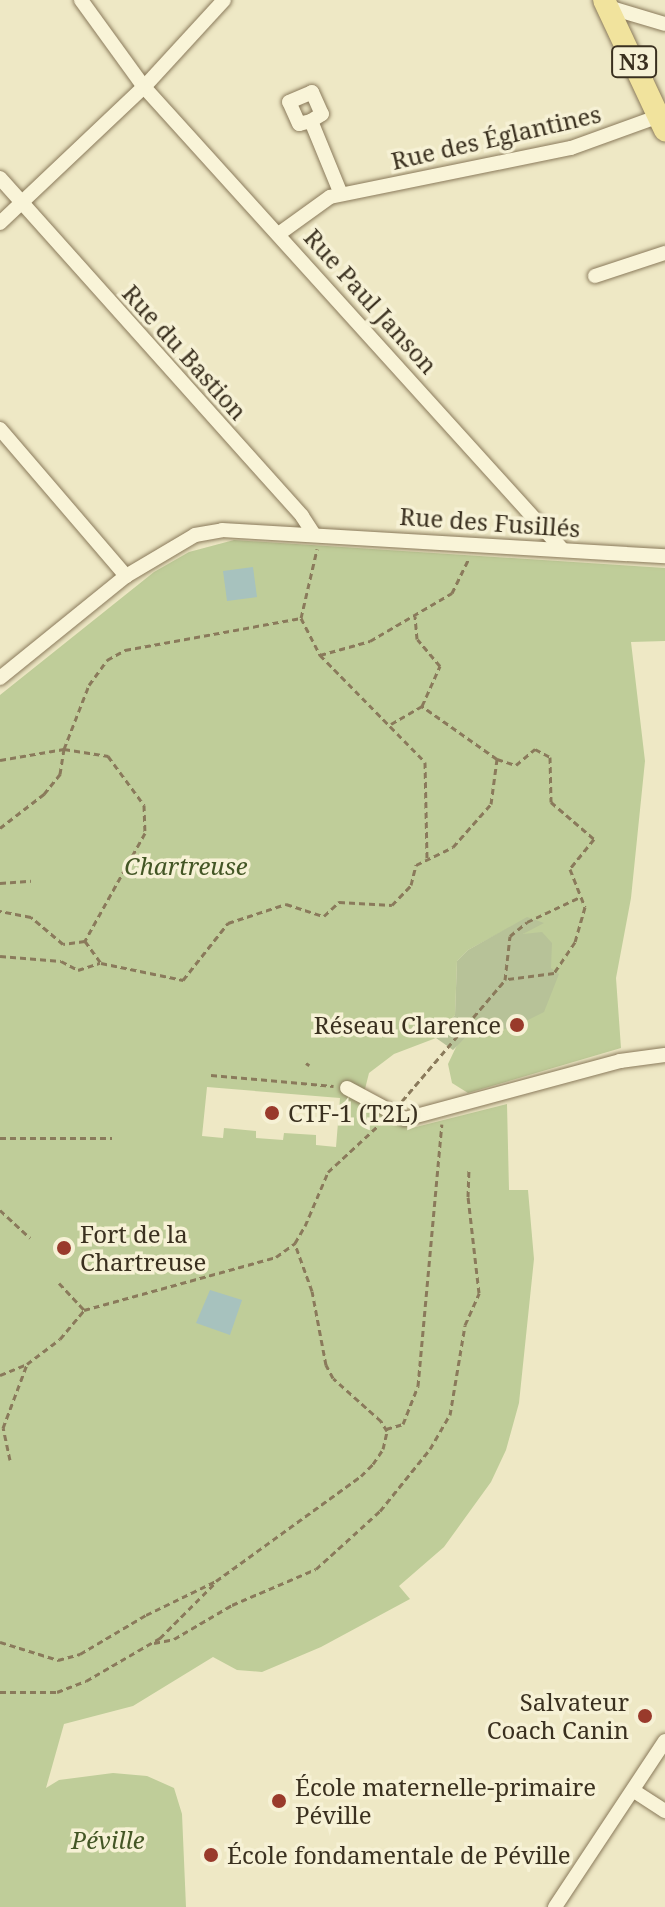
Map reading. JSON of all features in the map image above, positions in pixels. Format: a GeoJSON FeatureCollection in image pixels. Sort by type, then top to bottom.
{"type":"FeatureCollection","features":[{"type":"Feature","properties":{"kind":"main road","name":"N3"},"geometry":{"type":"LineString","coordinates":[[606,3],[663,120]]}},
{"type":"Feature","properties":{"kind":"street","name":"Rue Paul Janson"},"geometry":{"type":"LineString","coordinates":[[81,0],[144,87],[280,233],[561,548]]}},
{"type":"Feature","properties":{"kind":"street"},"geometry":{"type":"LineString","coordinates":[[0,223],[144,87],[224,0]]}},
{"type":"Feature","properties":{"kind":"street"},"geometry":{"type":"LineString","coordinates":[[606,3],[665,24]]}},
{"type":"Feature","properties":{"kind":"street","name":"Rue des Églantines"},"geometry":{"type":"LineString","coordinates":[[280,233],[305,212],[341,194],[571,148],[663,120]]}},
{"type":"Feature","properties":{"kind":"street"},"geometry":{"type":"LineString","coordinates":[[311,121],[341,194]]}},
{"type":"Feature","properties":{"kind":"street","name":"Rue du Bastion"},"geometry":{"type":"LineString","coordinates":[[0,178],[292,505],[313,533]]}},
{"type":"Feature","properties":{"kind":"street"},"geometry":{"type":"LineString","coordinates":[[595,276],[665,253]]}},
{"type":"Feature","properties":{"kind":"street"},"geometry":{"type":"LineString","coordinates":[[0,429],[126,576]]}},
{"type":"Feature","properties":{"kind":"street","name":"Rue des Fusillés"},"geometry":{"type":"LineString","coordinates":[[0,678],[126,576],[195,535],[222,530],[665,556]]}},
{"type":"Feature","properties":{"kind":"street"},"geometry":{"type":"LineString","coordinates":[[347,1088],[405,1119],[620,1061],[665,1055]]}},
{"type":"Feature","properties":{"kind":"street"},"geometry":{"type":"LineString","coordinates":[[555,1907],[665,1741]]}},
{"type":"Feature","properties":{"kind":"street"},"geometry":{"type":"LineString","coordinates":[[634,1791],[665,1811]]}},
{"type":"Feature","properties":{"kind":"path"},"geometry":{"type":"LineString","coordinates":[[313,533],[318,546],[301,618],[320,655],[425,762],[427,860]]}},
{"type":"Feature","properties":{"kind":"path"},"geometry":{"type":"LineString","coordinates":[[320,655],[370,641],[452,593],[467,563],[471,543]]}},
{"type":"Feature","properties":{"kind":"path"},"geometry":{"type":"LineString","coordinates":[[391,724],[422,706],[440,666],[417,639],[415,616]]}},
{"type":"Feature","properties":{"kind":"path"},"geometry":{"type":"LineString","coordinates":[[0,828],[44,794],[60,774],[64,749],[89,685],[107,660],[125,650],[301,618]]}},
{"type":"Feature","properties":{"kind":"path"},"geometry":{"type":"LineString","coordinates":[[422,706],[497,759],[516,765],[535,749],[550,757],[551,802],[594,839],[570,869],[585,907],[575,942],[554,973],[505,980]]}},
{"type":"Feature","properties":{"kind":"path"},"geometry":{"type":"LineString","coordinates":[[0,760],[64,749],[108,756],[144,805],[145,833],[85,941]]}},
{"type":"Feature","properties":{"kind":"path"},"geometry":{"type":"LineString","coordinates":[[0,956],[61,961],[78,970],[101,963],[183,980],[228,923],[286,904],[324,916],[339,902],[392,905],[411,885],[416,865],[453,847],[491,804],[497,759]]}},
{"type":"Feature","properties":{"kind":"path"},"geometry":{"type":"LineString","coordinates":[[0,883],[31,881]]}},
{"type":"Feature","properties":{"kind":"path"},"geometry":{"type":"LineString","coordinates":[[0,1375],[27,1364],[60,1339],[84,1310],[276,1257],[295,1243],[328,1172],[392,1113],[505,980],[510,936],[527,922],[580,897]]}},
{"type":"Feature","properties":{"kind":"path"},"geometry":{"type":"LineString","coordinates":[[0,911],[31,917],[63,944],[85,941]]}},
{"type":"Feature","properties":{"kind":"path"},"geometry":{"type":"LineString","coordinates":[[85,941],[101,963]]}},
{"type":"Feature","properties":{"kind":"path"},"geometry":{"type":"LineString","coordinates":[[211,1075],[347,1088]]}},
{"type":"Feature","properties":{"kind":"path"},"geometry":{"type":"LineString","coordinates":[[386,1429],[403,1424],[411,1407],[421,1368],[443,1108]]}},
{"type":"Feature","properties":{"kind":"path"},"geometry":{"type":"LineString","coordinates":[[0,1138],[112,1138]]}},
{"type":"Feature","properties":{"kind":"path"},"geometry":{"type":"LineString","coordinates":[[154,1643],[174,1639],[232,1605],[316,1569],[380,1511],[430,1449],[450,1415],[465,1325],[479,1293],[468,1197],[469,1170]]}},
{"type":"Feature","properties":{"kind":"path"},"geometry":{"type":"LineString","coordinates":[[0,1210],[30,1238]]}},
{"type":"Feature","properties":{"kind":"path"},"geometry":{"type":"LineString","coordinates":[[295,1243],[312,1291],[326,1365],[333,1378],[386,1429]]}},
{"type":"Feature","properties":{"kind":"path"},"geometry":{"type":"LineString","coordinates":[[59,1283],[84,1310]]}},
{"type":"Feature","properties":{"kind":"path"},"geometry":{"type":"LineString","coordinates":[[10,1460],[3,1428],[27,1364]]}},
{"type":"Feature","properties":{"kind":"path"},"geometry":{"type":"LineString","coordinates":[[0,1642],[44,1658],[68,1659],[216,1581],[361,1476],[383,1449],[386,1429]]}},
{"type":"Feature","properties":{"kind":"path"},"geometry":{"type":"LineString","coordinates":[[0,1692],[22,1695],[69,1689],[154,1643],[216,1581]]}},
{"type":"Feature","properties":{"kind":"green space"},"geometry":{"type":"Polygon","coordinates":[[[234,540],[665,568],[665,641],[631,642],[645,761],[631,898],[616,978],[621,1048],[468,1093],[452,1083],[448,1064],[457,1045],[467,1036],[521,1023],[550,968],[521,935],[527,931],[527,918],[468,950],[457,961],[455,1015],[436,1038],[394,1054],[369,1073],[361,1105],[412,1128],[507,1104],[509,1190],[528,1190],[534,1259],[519,1403],[506,1450],[491,1482],[444,1547],[399,1586],[410,1599],[321,1647],[262,1672],[237,1670],[213,1657],[133,1706],[64,1724],[46,1788],[59,1780],[113,1773],[147,1776],[174,1788],[182,1814],[186,1907],[0,1907],[0,695],[154,572],[189,552],[234,540]],[[207,1087],[202,1136],[223,1138],[224,1128],[256,1131],[256,1138],[283,1140],[284,1133],[316,1135],[316,1145],[336,1147],[340,1098],[207,1087]]]}},
{"type":"Feature","properties":{"kind":"green space"},"geometry":{"type":"Polygon","coordinates":[[[527,917],[544,923],[523,934],[542,932],[552,943],[551,968],[559,974],[544,1012],[512,1028],[467,1036],[453,1050],[436,1038],[455,1015],[457,961],[468,950],[527,917]]]}},
{"type":"Feature","properties":{"kind":"water"},"geometry":{"type":"Polygon","coordinates":[[[253,567],[257,597],[227,601],[223,571],[253,567]]]}},
{"type":"Feature","properties":{"kind":"water"},"geometry":{"type":"Polygon","coordinates":[[[210,1290],[242,1300],[230,1335],[196,1323],[210,1290]]]}},
{"type":"Feature","properties":{"kind":"place","name":"Réseau Clarence"},"geometry":{"type":"Point","coordinates":[517,1025]}},
{"type":"Feature","properties":{"kind":"place","name":"CTF-1 (T2L)"},"geometry":{"type":"Point","coordinates":[272,1113]}},
{"type":"Feature","properties":{"kind":"place","name":"Fort de la Chartreuse"},"geometry":{"type":"Point","coordinates":[64,1248]}},
{"type":"Feature","properties":{"kind":"place","name":"Salvateur Coach Canin"},"geometry":{"type":"Point","coordinates":[645,1716]}},
{"type":"Feature","properties":{"kind":"place","name":"École maternelle-primaire Péville"},"geometry":{"type":"Point","coordinates":[279,1801]}},
{"type":"Feature","properties":{"kind":"place","name":"École fondamentale de Péville"},"geometry":{"type":"Point","coordinates":[211,1855]}},
{"type":"Feature","properties":{"kind":"park label","name":"Chartreuse"},"geometry":{"type":"Point","coordinates":[186,866]}},
{"type":"Feature","properties":{"kind":"park label","name":"Péville"},"geometry":{"type":"Point","coordinates":[108,1840]}}]}
